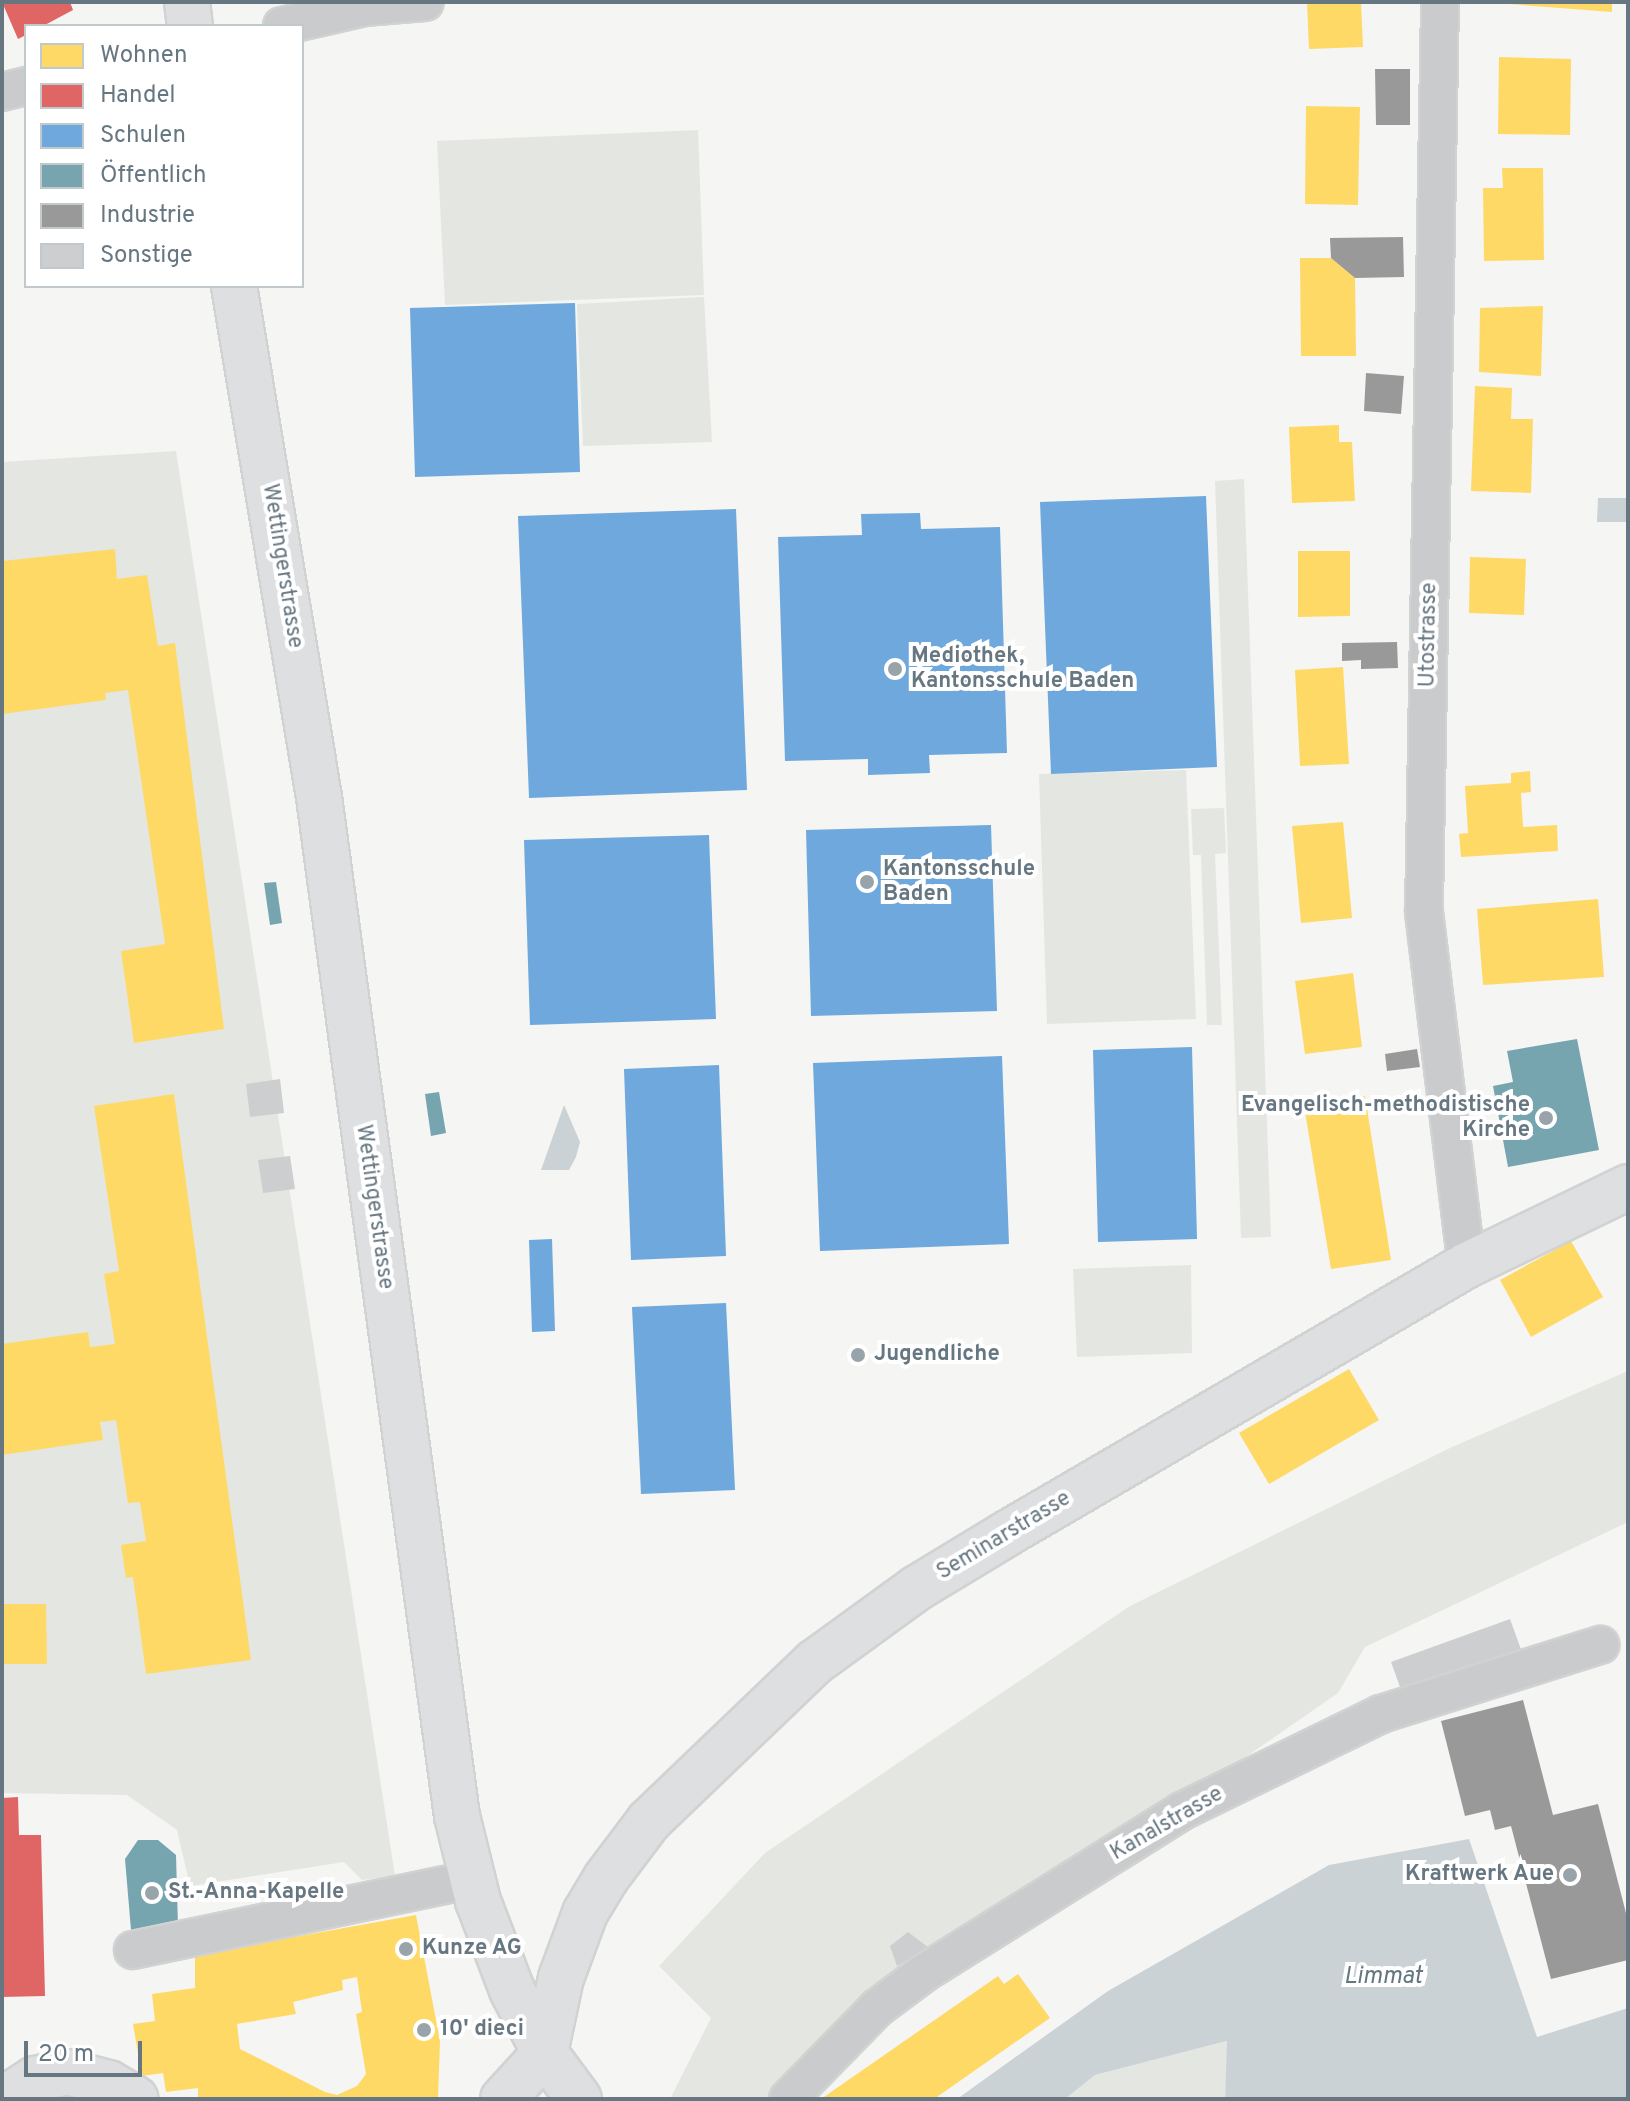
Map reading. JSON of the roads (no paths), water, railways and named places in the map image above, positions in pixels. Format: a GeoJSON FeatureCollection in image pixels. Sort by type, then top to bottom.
{"type":"FeatureCollection","features":[{"type":"Feature","properties":{"kind":"main road"},"geometry":{"type":"LineString","coordinates":[[187,2],[190,24]]}},
{"type":"Feature","properties":{"kind":"main road","name":"Wettingerstrasse"},"geometry":{"type":"LineString","coordinates":[[234,288],[319,797],[450,1772],[472,1879],[490,1940],[545,2053],[579,2099]]}},
{"type":"Feature","properties":{"kind":"main road","name":"Seminarstrasse"},"geometry":{"type":"LineString","coordinates":[[545,2053],[561,1978],[585,1913],[606,1878],[649,1821],[815,1662],[980,1550],[1467,1265],[1628,1187]]}},
{"type":"Feature","properties":{"kind":"main road"},"geometry":{"type":"LineString","coordinates":[[503,2099],[545,2053]]}},
{"type":"Feature","properties":{"kind":"main road"},"geometry":{"type":"LineString","coordinates":[[4,2099],[35,2079],[67,2072],[109,2083],[136,2099]]}},
{"type":"Feature","properties":{"kind":"street"},"geometry":{"type":"LineString","coordinates":[[291,24],[364,7],[425,2]]}},
{"type":"Feature","properties":{"kind":"street","name":"Utostrasse"},"geometry":{"type":"LineString","coordinates":[[1440,2],[1424,912],[1467,1265]]}},
{"type":"Feature","properties":{"kind":"street"},"geometry":{"type":"LineString","coordinates":[[2,92],[24,86]]}},
{"type":"Feature","properties":{"kind":"street","name":"Kanalstrasse"},"geometry":{"type":"LineString","coordinates":[[788,2099],[900,1990],[1182,1811],[1381,1714],[1600,1645]]}},
{"type":"Feature","properties":{"kind":"street"},"geometry":{"type":"LineString","coordinates":[[133,1950],[472,1879]]}},
{"type":"Feature","properties":{"kind":"water"},"geometry":{"type":"Polygon","coordinates":[[[1598,498],[1628,498],[1628,522],[1597,522],[1598,498]]]}},
{"type":"Feature","properties":{"kind":"water"},"geometry":{"type":"Polygon","coordinates":[[[564,1105],[580,1142],[576,1157],[569,1170],[541,1170],[564,1105]]]}},
{"type":"Feature","properties":{"kind":"water","name":"Limmat"},"geometry":{"type":"Polygon","coordinates":[[[1469,1839],[1537,2037],[1628,2008],[1628,2099],[1225,2099],[1227,2041],[1095,2075],[1065,2099],[957,2099],[1108,1991],[1329,1865],[1469,1839]]]}},
{"type":"Feature","properties":{"kind":"place","name":"Mediothek, Kantonsschule Baden"},"geometry":{"type":"Point","coordinates":[895,669]}},
{"type":"Feature","properties":{"kind":"place","name":"Kantonsschule Baden"},"geometry":{"type":"Point","coordinates":[867,882]}},
{"type":"Feature","properties":{"kind":"place","name":"Evangelisch-methodistische Kirche"},"geometry":{"type":"Point","coordinates":[1546,1118]}},
{"type":"Feature","properties":{"kind":"place","name":"Jugendliche"},"geometry":{"type":"Point","coordinates":[858,1355]}},
{"type":"Feature","properties":{"kind":"place","name":"Kraftwerk Aue"},"geometry":{"type":"Point","coordinates":[1570,1875]}},
{"type":"Feature","properties":{"kind":"place","name":"St.-Anna-Kapelle"},"geometry":{"type":"Point","coordinates":[152,1893]}},
{"type":"Feature","properties":{"kind":"place","name":"Kunze AG"},"geometry":{"type":"Point","coordinates":[406,1949]}},
{"type":"Feature","properties":{"kind":"place","name":"10' dieci"},"geometry":{"type":"Point","coordinates":[424,2030]}}]}
